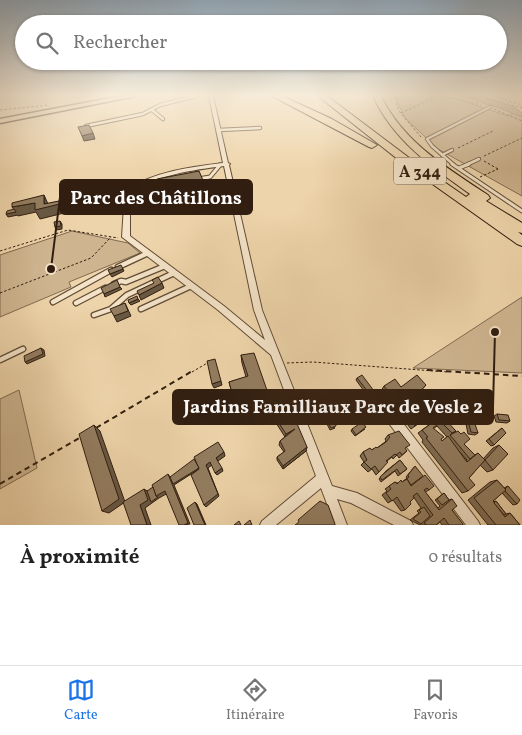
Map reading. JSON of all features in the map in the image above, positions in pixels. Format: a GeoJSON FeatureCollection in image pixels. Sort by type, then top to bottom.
{"type":"FeatureCollection","features":[{"type":"Feature","properties":{"kind":"highway"},"geometry":{"type":"LineString","coordinates":[[327,120],[345,129],[447,191]]}},
{"type":"Feature","properties":{"kind":"highway","name":"A 344"},"geometry":{"type":"LineString","coordinates":[[354,120],[447,191],[522,241]]}},
{"type":"Feature","properties":{"kind":"highway","name":"A 344"},"geometry":{"type":"LineString","coordinates":[[366,120],[412,155],[522,229]]}},
{"type":"Feature","properties":{"kind":"highway"},"geometry":{"type":"LineString","coordinates":[[390,120],[406,139],[454,177],[522,224]]}},
{"type":"Feature","properties":{"kind":"street"},"geometry":{"type":"LineString","coordinates":[[217,120],[223,165],[258,310],[341,525]]}},
{"type":"Feature","properties":{"kind":"street"},"geometry":{"type":"LineString","coordinates":[[223,165],[138,183],[127,191],[126,237],[275,353]]}},
{"type":"Feature","properties":{"kind":"street"},"geometry":{"type":"LineString","coordinates":[[379,401],[474,525]]}},
{"type":"Feature","properties":{"kind":"street"},"geometry":{"type":"LineString","coordinates":[[266,525],[323,478]]}},
{"type":"Feature","properties":{"kind":"street"},"geometry":{"type":"LineString","coordinates":[[327,491],[353,497],[407,525]]}},
{"type":"Feature","properties":{"kind":"lane"},"geometry":{"type":"LineString","coordinates":[[86,129],[86,126],[112,120]]}},
{"type":"Feature","properties":{"kind":"lane"},"geometry":{"type":"LineString","coordinates":[[465,120],[431,137],[428,140],[428,144],[459,168],[522,210]]}},
{"type":"Feature","properties":{"kind":"lane"},"geometry":{"type":"LineString","coordinates":[[219,130],[260,128]]}},
{"type":"Feature","properties":{"kind":"lane"},"geometry":{"type":"LineString","coordinates":[[442,155],[452,150]]}},
{"type":"Feature","properties":{"kind":"lane"},"geometry":{"type":"LineString","coordinates":[[459,168],[479,159]]}},
{"type":"Feature","properties":{"kind":"lane"},"geometry":{"type":"LineString","coordinates":[[192,180],[210,177],[223,165]]}},
{"type":"Feature","properties":{"kind":"lane"},"geometry":{"type":"LineString","coordinates":[[155,179],[158,186],[157,190],[161,208]]}},
{"type":"Feature","properties":{"kind":"lane"},"geometry":{"type":"LineString","coordinates":[[158,186],[166,185]]}},
{"type":"Feature","properties":{"kind":"lane"},"geometry":{"type":"LineString","coordinates":[[54,302],[74,292],[94,278],[148,253]]}},
{"type":"Feature","properties":{"kind":"lane"},"geometry":{"type":"LineString","coordinates":[[76,303],[97,291],[121,281],[126,282],[165,266]]}},
{"type":"Feature","properties":{"kind":"lane"},"geometry":{"type":"LineString","coordinates":[[94,315],[111,309],[127,295],[174,273]]}},
{"type":"Feature","properties":{"kind":"lane"},"geometry":{"type":"LineString","coordinates":[[141,309],[191,286]]}},
{"type":"Feature","properties":{"kind":"lane"},"geometry":{"type":"LineString","coordinates":[[0,360],[23,349]]}},
{"type":"Feature","properties":{"kind":"path"},"geometry":{"type":"LineString","coordinates":[[408,120],[428,144]]}},
{"type":"Feature","properties":{"kind":"path"},"geometry":{"type":"LineString","coordinates":[[452,150],[493,132]]}},
{"type":"Feature","properties":{"kind":"path"},"geometry":{"type":"LineString","coordinates":[[479,159],[522,138]]}},
{"type":"Feature","properties":{"kind":"path"},"geometry":{"type":"LineString","coordinates":[[475,179],[498,169],[479,159]]}},
{"type":"Feature","properties":{"kind":"path"},"geometry":{"type":"LineString","coordinates":[[0,251],[68,230],[126,237]]}},
{"type":"Feature","properties":{"kind":"path"},"geometry":{"type":"LineString","coordinates":[[0,293],[91,258],[111,236]]}},
{"type":"Feature","properties":{"kind":"path"},"geometry":{"type":"LineString","coordinates":[[0,484],[213,360]]}},
{"type":"Feature","properties":{"kind":"path"},"geometry":{"type":"LineString","coordinates":[[279,363],[313,362],[350,366],[522,376]]}},
{"type":"Feature","properties":{"kind":"shaded area"},"geometry":{"type":"Polygon","coordinates":[[[408,120],[522,120],[522,196],[438,149],[408,120]]]}},
{"type":"Feature","properties":{"kind":"shaded area"},"geometry":{"type":"Polygon","coordinates":[[[72,231],[128,243],[140,253],[69,282],[71,287],[0,317],[0,255],[72,231]]]}},
{"type":"Feature","properties":{"kind":"shaded area"},"geometry":{"type":"Polygon","coordinates":[[[522,297],[522,373],[413,368],[522,297]]]}},
{"type":"Feature","properties":{"kind":"shaded area"},"geometry":{"type":"Polygon","coordinates":[[[19,390],[37,468],[0,489],[0,399],[19,390]]]}},
{"type":"Feature","properties":{"kind":"building"},"geometry":{"type":"Polygon","coordinates":[[[89,125],[93,133],[82,136],[78,127],[89,125]]]}},
{"type":"Feature","properties":{"kind":"building"},"geometry":{"type":"Polygon","coordinates":[[[199,171],[205,185],[160,194],[157,179],[199,171]]]}},
{"type":"Feature","properties":{"kind":"building"},"geometry":{"type":"Polygon","coordinates":[[[44,195],[44,204],[64,200],[64,203],[35,210],[35,203],[12,207],[12,203],[44,195]]]}},
{"type":"Feature","properties":{"kind":"building"},"geometry":{"type":"Polygon","coordinates":[[[14,209],[16,212],[6,214],[7,211],[14,209]]]}},
{"type":"Feature","properties":{"kind":"building"},"geometry":{"type":"Polygon","coordinates":[[[60,221],[61,226],[55,227],[54,222],[60,221]]]}},
{"type":"Feature","properties":{"kind":"building"},"geometry":{"type":"Polygon","coordinates":[[[121,265],[123,269],[110,274],[108,270],[121,265]]]}},
{"type":"Feature","properties":{"kind":"building"},"geometry":{"type":"Polygon","coordinates":[[[158,277],[162,283],[139,295],[137,291],[154,283],[152,280],[158,277]]]}},
{"type":"Feature","properties":{"kind":"building"},"geometry":{"type":"Polygon","coordinates":[[[117,280],[120,287],[104,294],[101,288],[117,280]]]}},
{"type":"Feature","properties":{"kind":"building"},"geometry":{"type":"Polygon","coordinates":[[[137,296],[138,299],[129,303],[128,300],[137,296]]]}},
{"type":"Feature","properties":{"kind":"building"},"geometry":{"type":"Polygon","coordinates":[[[125,303],[128,311],[114,316],[110,309],[125,303]]]}},
{"type":"Feature","properties":{"kind":"building"},"geometry":{"type":"Polygon","coordinates":[[[41,348],[43,354],[25,362],[24,356],[41,348]]]}},
{"type":"Feature","properties":{"kind":"building"},"geometry":{"type":"Polygon","coordinates":[[[254,353],[269,396],[236,407],[229,382],[248,376],[241,355],[254,353]]]}},
{"type":"Feature","properties":{"kind":"building"},"geometry":{"type":"Polygon","coordinates":[[[215,359],[221,381],[212,384],[207,361],[215,359]]]}},
{"type":"Feature","properties":{"kind":"building"},"geometry":{"type":"Polygon","coordinates":[[[362,375],[374,391],[369,393],[357,378],[362,375]]]}},
{"type":"Feature","properties":{"kind":"building"},"geometry":{"type":"Polygon","coordinates":[[[417,375],[426,385],[416,396],[412,391],[404,396],[417,411],[420,409],[426,417],[415,426],[384,386],[395,379],[401,387],[417,375]]]}},
{"type":"Feature","properties":{"kind":"building"},"geometry":{"type":"Polygon","coordinates":[[[286,398],[307,447],[283,466],[277,457],[285,451],[280,441],[295,429],[286,434],[271,411],[286,398]]]}},
{"type":"Feature","properties":{"kind":"building"},"geometry":{"type":"Polygon","coordinates":[[[497,414],[508,415],[510,421],[499,420],[497,414]]]}},
{"type":"Feature","properties":{"kind":"building"},"geometry":{"type":"Polygon","coordinates":[[[442,416],[456,431],[452,433],[441,422],[433,428],[444,437],[441,439],[442,441],[448,436],[467,462],[478,453],[485,460],[469,478],[475,485],[468,491],[426,438],[428,437],[422,430],[442,416]]]}},
{"type":"Feature","properties":{"kind":"building"},"geometry":{"type":"Polygon","coordinates":[[[467,417],[473,418],[478,433],[471,432],[467,417]]]}},
{"type":"Feature","properties":{"kind":"building"},"geometry":{"type":"Polygon","coordinates":[[[335,419],[336,426],[331,428],[328,422],[335,419]]]}},
{"type":"Feature","properties":{"kind":"building"},"geometry":{"type":"Polygon","coordinates":[[[362,422],[366,427],[356,435],[352,429],[362,422]]]}},
{"type":"Feature","properties":{"kind":"building"},"geometry":{"type":"Polygon","coordinates":[[[94,425],[119,499],[102,511],[79,434],[94,425]]]}},
{"type":"Feature","properties":{"kind":"building"},"geometry":{"type":"Polygon","coordinates":[[[502,428],[506,433],[494,445],[489,439],[502,428]]]}},
{"type":"Feature","properties":{"kind":"building"},"geometry":{"type":"Polygon","coordinates":[[[399,431],[410,445],[405,448],[407,451],[402,455],[400,452],[395,454],[386,461],[388,462],[379,472],[375,466],[371,469],[364,462],[367,460],[363,452],[370,448],[372,450],[377,448],[386,442],[390,437],[388,435],[399,431]]]}},
{"type":"Feature","properties":{"kind":"building"},"geometry":{"type":"Polygon","coordinates":[[[458,431],[461,434],[464,432],[470,439],[464,444],[475,455],[470,459],[450,435],[458,431]]]}},
{"type":"Feature","properties":{"kind":"building"},"geometry":{"type":"Polygon","coordinates":[[[218,442],[224,452],[216,458],[222,468],[215,473],[210,462],[206,465],[218,494],[204,505],[191,475],[199,469],[194,457],[218,442]]]}},
{"type":"Feature","properties":{"kind":"building"},"geometry":{"type":"Polygon","coordinates":[[[499,445],[508,454],[493,470],[485,460],[499,445]]]}},
{"type":"Feature","properties":{"kind":"building"},"geometry":{"type":"Polygon","coordinates":[[[194,459],[199,468],[173,484],[170,477],[194,459]]]}},
{"type":"Feature","properties":{"kind":"building"},"geometry":{"type":"Polygon","coordinates":[[[400,460],[407,469],[400,474],[397,469],[382,480],[380,477],[400,460]]]}},
{"type":"Feature","properties":{"kind":"building"},"geometry":{"type":"Polygon","coordinates":[[[415,466],[423,476],[411,485],[407,479],[405,480],[409,477],[408,475],[415,466]]]}},
{"type":"Feature","properties":{"kind":"building"},"geometry":{"type":"Polygon","coordinates":[[[168,474],[188,523],[184,525],[179,525],[165,491],[156,496],[152,485],[168,474]]]}},
{"type":"Feature","properties":{"kind":"building"},"geometry":{"type":"Polygon","coordinates":[[[425,475],[434,486],[429,490],[427,488],[424,490],[439,510],[452,499],[457,506],[452,510],[463,525],[449,525],[444,518],[436,525],[427,525],[424,523],[433,515],[417,493],[413,496],[411,504],[405,510],[397,497],[392,501],[386,493],[391,489],[389,486],[395,482],[397,484],[401,480],[402,482],[407,479],[411,486],[425,475]]]}},
{"type":"Feature","properties":{"kind":"building"},"geometry":{"type":"Polygon","coordinates":[[[497,480],[506,490],[493,501],[505,517],[510,513],[520,525],[496,525],[474,498],[497,480]]]}},
{"type":"Feature","properties":{"kind":"building"},"geometry":{"type":"Polygon","coordinates":[[[508,486],[520,500],[517,504],[505,491],[508,486]]]}},
{"type":"Feature","properties":{"kind":"building"},"geometry":{"type":"Polygon","coordinates":[[[153,487],[158,497],[151,502],[147,491],[153,487]]]}},
{"type":"Feature","properties":{"kind":"building"},"geometry":{"type":"Polygon","coordinates":[[[144,489],[148,500],[140,505],[147,525],[131,525],[123,502],[144,489]]]}},
{"type":"Feature","properties":{"kind":"building"},"geometry":{"type":"Polygon","coordinates":[[[444,493],[449,500],[442,505],[437,499],[444,493]]]}},
{"type":"Feature","properties":{"kind":"building"},"geometry":{"type":"Polygon","coordinates":[[[320,501],[328,505],[335,525],[295,525],[299,522],[298,520],[320,501]]]}},
{"type":"Feature","properties":{"kind":"building"},"geometry":{"type":"Polygon","coordinates":[[[496,501],[506,514],[504,515],[494,503],[496,501]]]}},
{"type":"Feature","properties":{"kind":"building"},"geometry":{"type":"Polygon","coordinates":[[[195,502],[205,525],[194,525],[187,508],[195,502]]]}},
{"type":"Feature","properties":{"kind":"building"},"geometry":{"type":"Polygon","coordinates":[[[424,507],[430,516],[421,524],[413,519],[421,512],[419,510],[424,507]]]}},
{"type":"Feature","properties":{"kind":"building"},"geometry":{"type":"Polygon","coordinates":[[[250,520],[252,525],[244,525],[250,520]]]}},
{"type":"Feature","properties":{"kind":"place","name":"Parc des Châtillons"},"geometry":{"type":"Point","coordinates":[51,269]}},
{"type":"Feature","properties":{"kind":"place","name":"Jardins Familliaux Parc de Vesle 2"},"geometry":{"type":"Point","coordinates":[495,332]}}]}
